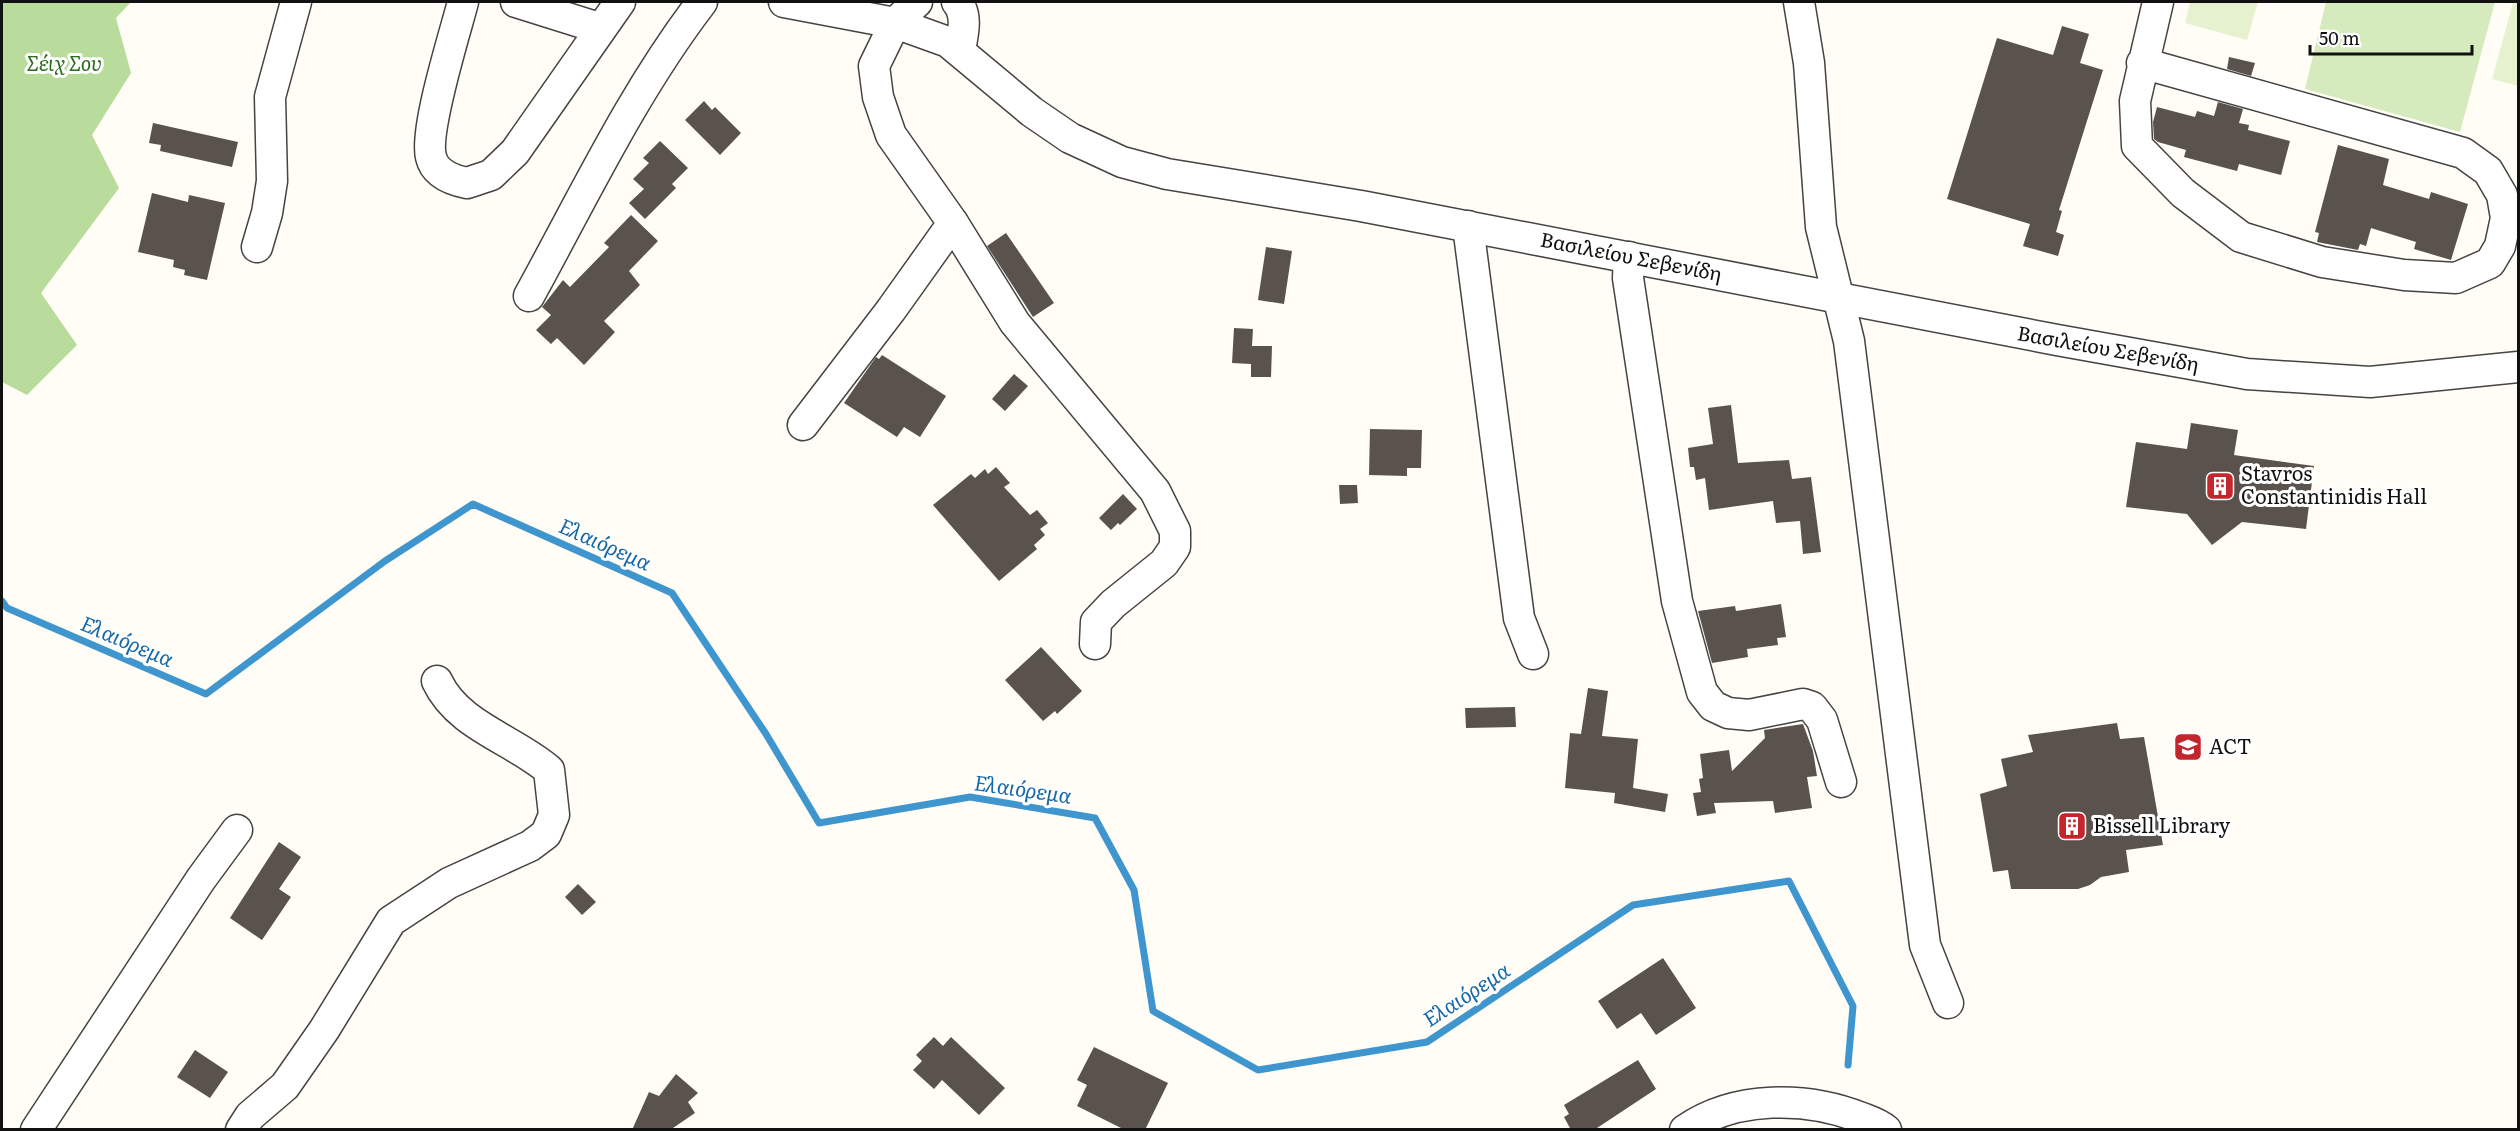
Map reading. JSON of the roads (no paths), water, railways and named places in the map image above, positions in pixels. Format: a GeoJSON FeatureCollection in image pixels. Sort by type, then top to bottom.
{"type":"FeatureCollection","features":[{"type":"Feature","properties":{"kind":"street"},"geometry":{"type":"LineString","coordinates":[[257,247],[267,213],[272,181],[270,97],[297,2]]}},
{"type":"Feature","properties":{"kind":"street"},"geometry":{"type":"LineString","coordinates":[[463,2],[433,122],[430,146],[431,157],[441,172],[467,183],[491,175],[515,152],[599,28],[620,2]]}},
{"type":"Feature","properties":{"kind":"street"},"geometry":{"type":"LineString","coordinates":[[516,2],[599,28]]}},
{"type":"Feature","properties":{"kind":"street"},"geometry":{"type":"LineString","coordinates":[[529,296],[628,112],[667,47],[702,2]]}},
{"type":"Feature","properties":{"kind":"street","name":"Βασιλείου Σεβενίδη"},"geometry":{"type":"LineString","coordinates":[[784,2],[895,22],[934,36],[960,50],[1032,112],[1070,138],[1122,162],[1167,174],[1361,206],[1838,296],[2035,336],[2247,374],[2370,382],[2518,367]]}},
{"type":"Feature","properties":{"kind":"street"},"geometry":{"type":"LineString","coordinates":[[917,2],[895,22],[874,66],[878,97],[891,135],[953,223],[1015,323],[1155,491],[1175,531],[1175,547],[1164,563],[1113,604],[1096,622],[1095,644]]}},
{"type":"Feature","properties":{"kind":"street"},"geometry":{"type":"LineString","coordinates":[[957,2],[964,13],[964,33],[960,50]]}},
{"type":"Feature","properties":{"kind":"street"},"geometry":{"type":"LineString","coordinates":[[1799,2],[1809,63],[1821,226],[1849,341],[1925,945],[1948,1003]]}},
{"type":"Feature","properties":{"kind":"street"},"geometry":{"type":"LineString","coordinates":[[2142,63],[2463,153],[2488,171],[2502,195],[2506,218],[2500,246],[2490,263],[2456,278],[2404,275],[2322,262],[2241,237],[2183,193],[2138,146],[2135,101],[2142,63],[2158,2]]}},
{"type":"Feature","properties":{"kind":"street"},"geometry":{"type":"LineString","coordinates":[[803,425],[895,305],[953,223]]}},
{"type":"Feature","properties":{"kind":"street"},"geometry":{"type":"LineString","coordinates":[[1468,226],[1519,618],[1533,654]]}},
{"type":"Feature","properties":{"kind":"street"},"geometry":{"type":"LineString","coordinates":[[1629,256],[1628,278],[1677,601],[1702,692],[1713,706],[1728,713],[1749,715],[1803,704],[1812,707],[1822,720],[1841,782]]}},
{"type":"Feature","properties":{"kind":"street"},"geometry":{"type":"LineString","coordinates":[[254,1125],[285,1086],[324,1030],[391,921],[449,883],[531,846],[546,834],[554,815],[549,770],[519,748],[479,726],[456,708],[444,697],[436,681]]}},
{"type":"Feature","properties":{"kind":"street"},"geometry":{"type":"LineString","coordinates":[[36,1130],[201,879],[237,831]]}},
{"type":"Feature","properties":{"kind":"street"},"geometry":{"type":"LineString","coordinates":[[1685,1130],[1697,1121],[1737,1107],[1786,1102],[1834,1107],[1886,1130]]}},
{"type":"Feature","properties":{"kind":"waterway","name":"Ελαιόρεμα"},"geometry":{"type":"LineString","coordinates":[[2,601],[7,608],[206,694],[385,561],[473,504],[672,593],[766,734],[819,823],[970,797],[1095,818],[1134,890],[1153,1011],[1258,1070],[1427,1042],[1633,905],[1789,881],[1853,1006],[1848,1065]]}},
{"type":"Feature","properties":{"kind":"place","name":"Stavros Constantinidis Hall"},"geometry":{"type":"Point","coordinates":[2220,486]}},
{"type":"Feature","properties":{"kind":"place","name":"ACT"},"geometry":{"type":"Point","coordinates":[2188,747]}},
{"type":"Feature","properties":{"kind":"place","name":"Bissell Library"},"geometry":{"type":"Point","coordinates":[2072,826]}},
{"type":"Feature","properties":{"kind":"park label","name":"Σέιχ Σου"},"geometry":{"type":"Point","coordinates":[64,64]}}]}
